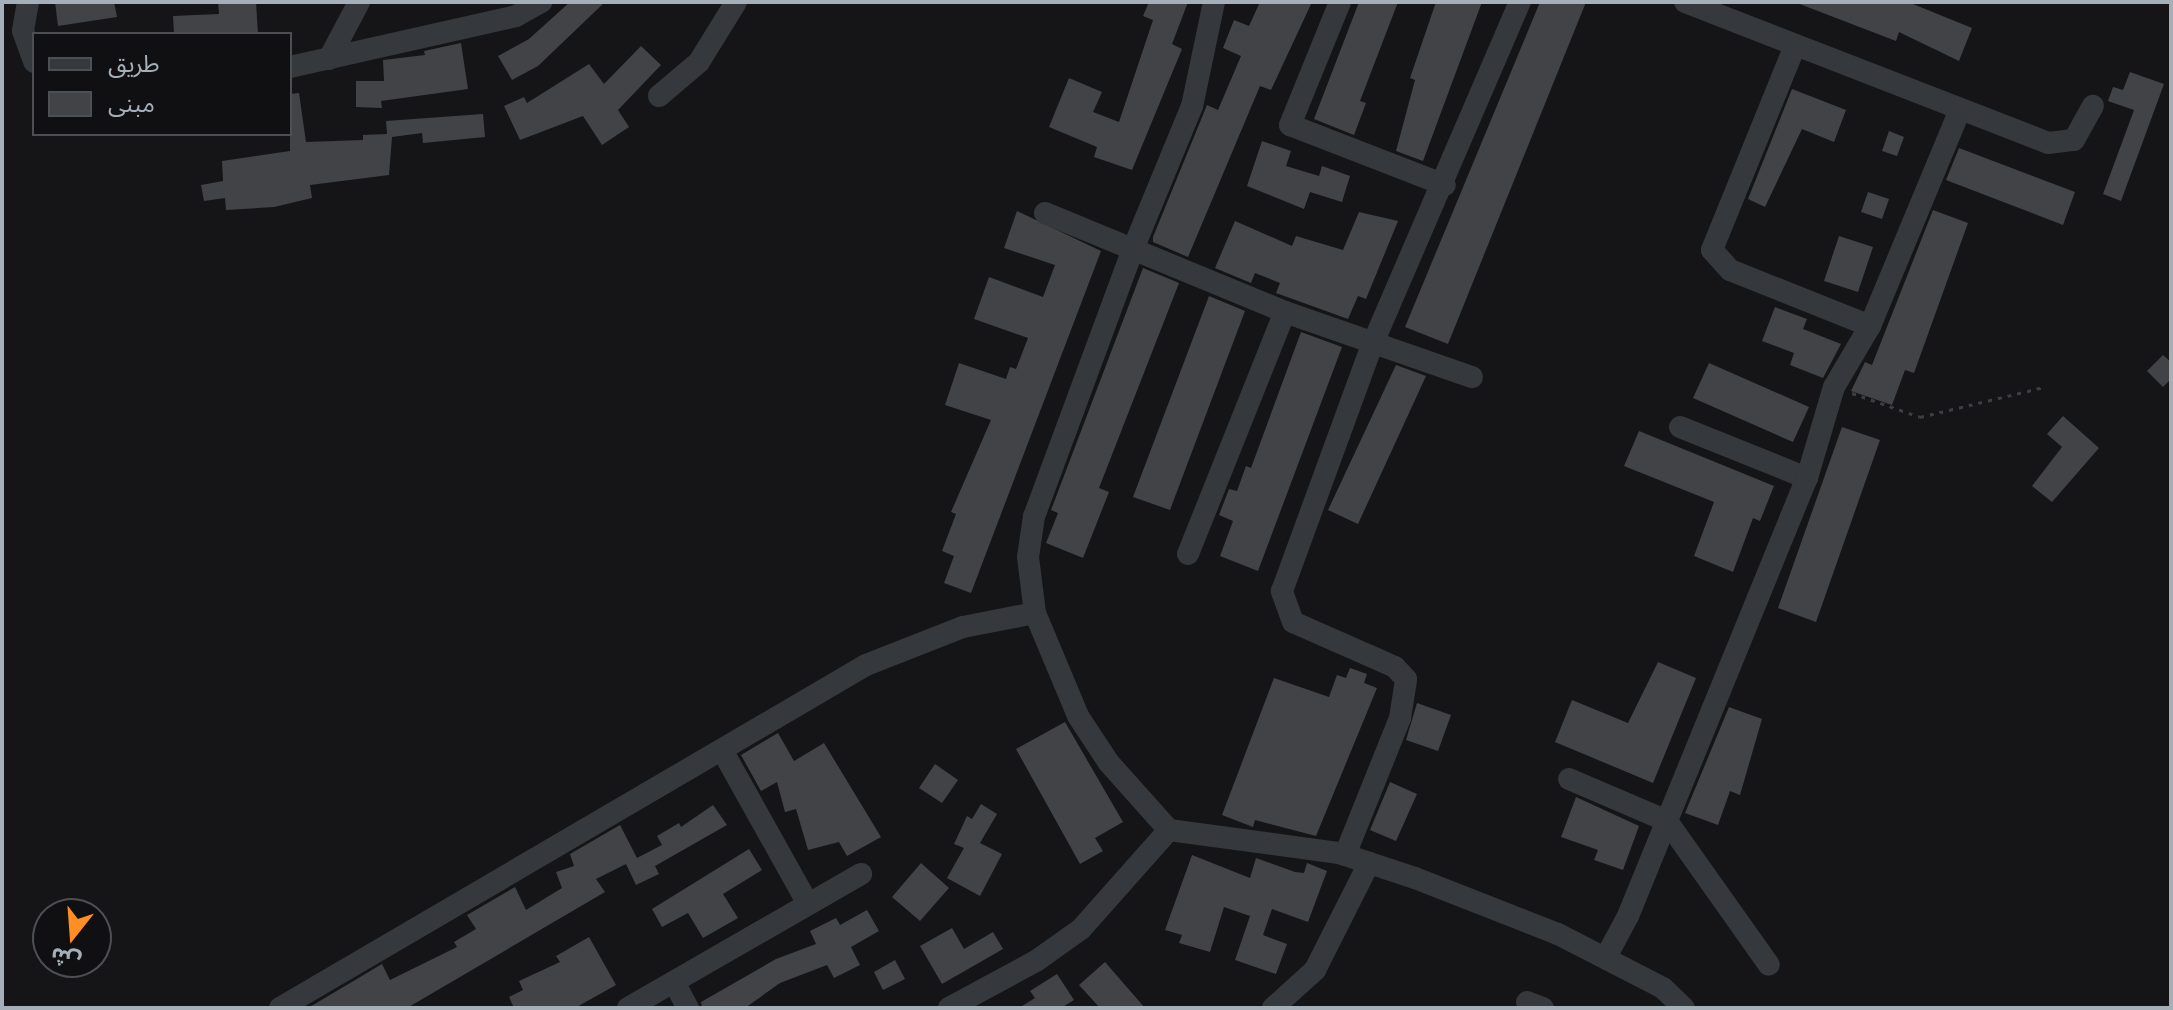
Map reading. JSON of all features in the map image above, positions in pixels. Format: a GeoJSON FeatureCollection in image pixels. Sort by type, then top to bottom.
{"type":"FeatureCollection","features":[{"type":"Feature","properties":{"kind":"street"},"geometry":{"type":"LineString","coordinates":[[28,2],[23,31],[32,56]]}},
{"type":"Feature","properties":{"kind":"street"},"geometry":{"type":"LineString","coordinates":[[329,59],[359,2]]}},
{"type":"Feature","properties":{"kind":"street"},"geometry":{"type":"LineString","coordinates":[[292,67],[516,16],[541,2]]}},
{"type":"Feature","properties":{"kind":"street"},"geometry":{"type":"LineString","coordinates":[[659,96],[699,62],[736,2]]}},
{"type":"Feature","properties":{"kind":"street"},"geometry":{"type":"LineString","coordinates":[[1214,2],[1192,106],[1041,488],[1028,557],[1035,613],[1078,716],[1139,800],[1169,830],[1345,855],[1369,863],[1496,909],[1606,957],[1663,988],[1684,1008]]}},
{"type":"Feature","properties":{"kind":"street"},"geometry":{"type":"LineString","coordinates":[[1340,2],[1290,125],[1445,185]]}},
{"type":"Feature","properties":{"kind":"street"},"geometry":{"type":"LineString","coordinates":[[1345,855],[1400,718],[1406,679],[1395,667],[1293,622],[1282,591],[1373,343],[1445,185],[1520,2]]}},
{"type":"Feature","properties":{"kind":"street"},"geometry":{"type":"LineString","coordinates":[[1685,2],[1959,112],[2064,145],[2074,140],[2093,106]]}},
{"type":"Feature","properties":{"kind":"street"},"geometry":{"type":"LineString","coordinates":[[1794,48],[1712,250],[1730,270],[1870,326]]}},
{"type":"Feature","properties":{"kind":"street"},"geometry":{"type":"LineString","coordinates":[[1606,957],[1667,821],[1807,478],[1834,387],[1870,326],[1959,112]]}},
{"type":"Feature","properties":{"kind":"street"},"geometry":{"type":"LineString","coordinates":[[1045,213],[1285,312],[1472,377]]}},
{"type":"Feature","properties":{"kind":"street"},"geometry":{"type":"LineString","coordinates":[[1188,554],[1285,312]]}},
{"type":"Feature","properties":{"kind":"street"},"geometry":{"type":"LineString","coordinates":[[1680,427],[1807,478]]}},
{"type":"Feature","properties":{"kind":"street"},"geometry":{"type":"LineString","coordinates":[[280,1008],[866,665],[915,643],[1035,613]]}},
{"type":"Feature","properties":{"kind":"street"},"geometry":{"type":"LineString","coordinates":[[722,750],[808,904]]}},
{"type":"Feature","properties":{"kind":"street"},"geometry":{"type":"LineString","coordinates":[[1569,779],[1667,821],[1769,965]]}},
{"type":"Feature","properties":{"kind":"street"},"geometry":{"type":"LineString","coordinates":[[949,1008],[1036,961],[1081,929],[1169,830]]}},
{"type":"Feature","properties":{"kind":"street"},"geometry":{"type":"LineString","coordinates":[[1273,1008],[1315,970],[1369,863]]}},
{"type":"Feature","properties":{"kind":"street"},"geometry":{"type":"LineString","coordinates":[[628,1008],[861,874]]}},
{"type":"Feature","properties":{"kind":"street"},"geometry":{"type":"LineString","coordinates":[[674,982],[688,1008]]}},
{"type":"Feature","properties":{"kind":"path"},"geometry":{"type":"LineString","coordinates":[[1834,387],[1920,417],[2044,387]]}},
{"type":"Feature","properties":{"kind":"building"},"geometry":{"type":"Polygon","coordinates":[[[55,2],[114,2],[117,17],[58,26],[55,2]]]}},
{"type":"Feature","properties":{"kind":"building"},"geometry":{"type":"Polygon","coordinates":[[[218,2],[256,2],[258,32],[174,32],[173,16],[219,14],[218,2]]]}},
{"type":"Feature","properties":{"kind":"building"},"geometry":{"type":"Polygon","coordinates":[[[570,2],[605,2],[538,66],[512,80],[498,56],[529,39],[570,2]]]}},
{"type":"Feature","properties":{"kind":"building"},"geometry":{"type":"Polygon","coordinates":[[[1149,2],[1188,2],[1172,44],[1182,49],[1132,170],[1094,157],[1097,147],[1049,127],[1069,78],[1102,92],[1093,112],[1119,122],[1153,20],[1143,16],[1149,2]]]}},
{"type":"Feature","properties":{"kind":"building"},"geometry":{"type":"Polygon","coordinates":[[[1260,2],[1312,2],[1271,90],[1260,86],[1188,257],[1153,242],[1153,237],[1207,105],[1218,110],[1241,56],[1223,48],[1234,20],[1249,26],[1260,2]]]}},
{"type":"Feature","properties":{"kind":"building"},"geometry":{"type":"Polygon","coordinates":[[[1359,2],[1398,2],[1360,101],[1366,103],[1354,135],[1314,119],[1359,2]]]}},
{"type":"Feature","properties":{"kind":"building"},"geometry":{"type":"Polygon","coordinates":[[[1436,2],[1482,2],[1423,161],[1396,151],[1415,80],[1410,78],[1436,2]]]}},
{"type":"Feature","properties":{"kind":"building"},"geometry":{"type":"Polygon","coordinates":[[[1540,2],[1586,2],[1448,344],[1405,327],[1540,2]]]}},
{"type":"Feature","properties":{"kind":"building"},"geometry":{"type":"Polygon","coordinates":[[[1908,2],[1972,28],[1959,61],[1899,32],[1896,41],[1797,3],[1908,2]]]}},
{"type":"Feature","properties":{"kind":"building"},"geometry":{"type":"Polygon","coordinates":[[[461,43],[468,89],[381,101],[382,108],[356,107],[356,81],[384,81],[383,60],[425,55],[424,51],[461,43]]]}},
{"type":"Feature","properties":{"kind":"building"},"geometry":{"type":"Polygon","coordinates":[[[641,46],[661,65],[618,110],[629,127],[602,145],[583,116],[520,140],[504,106],[524,97],[527,103],[589,64],[604,84],[641,46]]]}},
{"type":"Feature","properties":{"kind":"building"},"geometry":{"type":"Polygon","coordinates":[[[2130,72],[2164,84],[2121,201],[2103,194],[2134,110],[2108,101],[2113,87],[2123,90],[2130,72]]]}},
{"type":"Feature","properties":{"kind":"building"},"geometry":{"type":"Polygon","coordinates":[[[1792,89],[1846,110],[1834,142],[1802,129],[1765,207],[1748,199],[1792,89]]]}},
{"type":"Feature","properties":{"kind":"building"},"geometry":{"type":"Polygon","coordinates":[[[299,93],[306,142],[363,140],[363,135],[387,134],[386,121],[483,114],[485,137],[423,143],[422,133],[392,137],[389,175],[310,185],[312,198],[274,207],[226,210],[225,198],[204,201],[201,185],[223,181],[222,161],[290,151],[292,94],[299,93]]]}},
{"type":"Feature","properties":{"kind":"building"},"geometry":{"type":"Polygon","coordinates":[[[1889,131],[1904,137],[1897,156],[1882,151],[1889,131]]]}},
{"type":"Feature","properties":{"kind":"building"},"geometry":{"type":"Polygon","coordinates":[[[1262,141],[1291,151],[1286,166],[1319,176],[1322,166],[1350,176],[1342,202],[1310,192],[1304,209],[1247,186],[1262,141]]]}},
{"type":"Feature","properties":{"kind":"building"},"geometry":{"type":"Polygon","coordinates":[[[1959,148],[2075,192],[2063,225],[1946,180],[1959,148]]]}},
{"type":"Feature","properties":{"kind":"building"},"geometry":{"type":"Polygon","coordinates":[[[1868,192],[1889,199],[1882,219],[1861,212],[1868,192]]]}},
{"type":"Feature","properties":{"kind":"building"},"geometry":{"type":"Polygon","coordinates":[[[1933,210],[1968,223],[1914,373],[1905,370],[1892,405],[1851,391],[1865,362],[1872,365],[1933,210]]]}},
{"type":"Feature","properties":{"kind":"building"},"geometry":{"type":"Polygon","coordinates":[[[1017,211],[1101,251],[971,593],[944,583],[954,556],[942,551],[956,514],[951,512],[991,420],[945,405],[959,363],[1006,379],[1010,367],[1016,369],[1028,338],[974,319],[989,277],[1043,297],[1055,265],[1004,248],[1017,211]]]}},
{"type":"Feature","properties":{"kind":"building"},"geometry":{"type":"Polygon","coordinates":[[[1359,212],[1398,221],[1366,299],[1358,296],[1348,319],[1276,293],[1280,283],[1255,273],[1251,283],[1215,268],[1235,221],[1292,246],[1296,236],[1343,250],[1359,212]]]}},
{"type":"Feature","properties":{"kind":"building"},"geometry":{"type":"Polygon","coordinates":[[[1839,236],[1873,247],[1858,292],[1824,281],[1839,236]]]}},
{"type":"Feature","properties":{"kind":"building"},"geometry":{"type":"Polygon","coordinates":[[[1143,268],[1179,283],[1099,488],[1109,492],[1083,558],[1046,543],[1058,513],[1051,510],[1143,268]]]}},
{"type":"Feature","properties":{"kind":"building"},"geometry":{"type":"Polygon","coordinates":[[[1209,296],[1245,311],[1170,510],[1133,497],[1209,296]]]}},
{"type":"Feature","properties":{"kind":"building"},"geometry":{"type":"Polygon","coordinates":[[[1775,307],[1807,319],[1803,329],[1841,344],[1823,378],[1790,365],[1794,353],[1762,341],[1775,307]]]}},
{"type":"Feature","properties":{"kind":"building"},"geometry":{"type":"Polygon","coordinates":[[[1301,332],[1342,347],[1258,571],[1220,556],[1233,521],[1219,515],[1229,489],[1237,491],[1246,466],[1251,468],[1301,332]]]}},
{"type":"Feature","properties":{"kind":"building"},"geometry":{"type":"Polygon","coordinates":[[[2163,355],[2171,362],[2171,379],[2163,387],[2147,371],[2163,355]]]}},
{"type":"Feature","properties":{"kind":"building"},"geometry":{"type":"Polygon","coordinates":[[[1709,363],[1809,407],[1793,442],[1693,398],[1709,363]]]}},
{"type":"Feature","properties":{"kind":"building"},"geometry":{"type":"Polygon","coordinates":[[[1396,365],[1426,376],[1358,524],[1328,510],[1396,365]]]}},
{"type":"Feature","properties":{"kind":"building"},"geometry":{"type":"Polygon","coordinates":[[[2063,416],[2099,448],[2052,502],[2032,486],[2062,447],[2047,434],[2063,416]]]}},
{"type":"Feature","properties":{"kind":"building"},"geometry":{"type":"Polygon","coordinates":[[[1842,427],[1880,440],[1816,622],[1778,608],[1842,427]]]}},
{"type":"Feature","properties":{"kind":"building"},"geometry":{"type":"Polygon","coordinates":[[[1639,431],[1774,486],[1760,521],[1753,518],[1733,572],[1694,556],[1714,502],[1624,466],[1639,431]]]}},
{"type":"Feature","properties":{"kind":"building"},"geometry":{"type":"Polygon","coordinates":[[[1658,662],[1696,678],[1653,783],[1555,742],[1572,700],[1628,723],[1658,662]]]}},
{"type":"Feature","properties":{"kind":"building"},"geometry":{"type":"Polygon","coordinates":[[[1350,668],[1367,674],[1364,683],[1377,688],[1316,836],[1255,820],[1253,827],[1222,815],[1274,678],[1329,697],[1337,675],[1346,678],[1350,668]]]}},
{"type":"Feature","properties":{"kind":"building"},"geometry":{"type":"Polygon","coordinates":[[[1417,703],[1451,715],[1438,751],[1406,740],[1417,703]]]}},
{"type":"Feature","properties":{"kind":"building"},"geometry":{"type":"Polygon","coordinates":[[[1729,707],[1762,719],[1740,795],[1730,791],[1718,825],[1685,813],[1729,707]]]}},
{"type":"Feature","properties":{"kind":"building"},"geometry":{"type":"Polygon","coordinates":[[[1065,722],[1123,822],[1095,838],[1103,851],[1080,864],[1016,749],[1065,722]]]}},
{"type":"Feature","properties":{"kind":"building"},"geometry":{"type":"Polygon","coordinates":[[[778,733],[794,761],[824,743],[881,837],[847,856],[839,842],[808,850],[796,809],[785,812],[777,782],[761,791],[741,755],[778,733]]]}},
{"type":"Feature","properties":{"kind":"building"},"geometry":{"type":"Polygon","coordinates":[[[935,764],[958,780],[942,803],[919,788],[935,764]]]}},
{"type":"Feature","properties":{"kind":"building"},"geometry":{"type":"Polygon","coordinates":[[[1390,782],[1417,794],[1396,841],[1370,830],[1390,782]]]}},
{"type":"Feature","properties":{"kind":"building"},"geometry":{"type":"Polygon","coordinates":[[[1576,797],[1639,826],[1623,870],[1594,860],[1598,850],[1561,837],[1576,797]]]}},
{"type":"Feature","properties":{"kind":"building"},"geometry":{"type":"Polygon","coordinates":[[[981,804],[997,814],[980,843],[1002,854],[980,896],[947,878],[964,848],[954,844],[967,816],[972,819],[981,804]]]}},
{"type":"Feature","properties":{"kind":"building"},"geometry":{"type":"Polygon","coordinates":[[[713,805],[727,825],[655,866],[659,874],[636,885],[626,864],[596,879],[605,892],[407,1008],[308,1008],[382,964],[390,980],[457,947],[454,942],[476,929],[467,915],[515,887],[526,910],[562,888],[556,872],[574,866],[570,854],[620,825],[637,858],[662,845],[657,836],[679,823],[681,827],[713,805]]]}},
{"type":"Feature","properties":{"kind":"building"},"geometry":{"type":"Polygon","coordinates":[[[749,849],[762,870],[723,894],[738,918],[703,938],[688,913],[662,927],[652,909],[749,849]]]}},
{"type":"Feature","properties":{"kind":"building"},"geometry":{"type":"Polygon","coordinates":[[[1192,855],[1250,878],[1256,858],[1295,872],[1304,873],[1307,863],[1327,871],[1308,922],[1272,909],[1263,935],[1287,944],[1276,974],[1235,960],[1250,916],[1224,907],[1210,952],[1179,943],[1182,935],[1165,930],[1192,855]]]}},
{"type":"Feature","properties":{"kind":"building"},"geometry":{"type":"Polygon","coordinates":[[[921,863],[949,888],[920,921],[892,897],[921,863]]]}},
{"type":"Feature","properties":{"kind":"building"},"geometry":{"type":"Polygon","coordinates":[[[867,910],[879,931],[851,947],[860,965],[834,978],[827,965],[780,983],[745,1008],[702,1008],[701,1002],[776,959],[816,944],[810,931],[836,918],[840,925],[867,910]]]}},
{"type":"Feature","properties":{"kind":"building"},"geometry":{"type":"Polygon","coordinates":[[[952,928],[964,949],[993,932],[1003,949],[942,984],[920,946],[952,928]]]}},
{"type":"Feature","properties":{"kind":"building"},"geometry":{"type":"Polygon","coordinates":[[[589,937],[616,985],[575,1008],[514,1008],[509,997],[523,990],[519,981],[560,962],[556,956],[589,937]]]}},
{"type":"Feature","properties":{"kind":"building"},"geometry":{"type":"Polygon","coordinates":[[[895,960],[905,979],[883,990],[874,972],[895,960]]]}},
{"type":"Feature","properties":{"kind":"building"},"geometry":{"type":"Polygon","coordinates":[[[1105,962],[1145,1008],[1100,1008],[1079,985],[1105,962]]]}},
{"type":"Feature","properties":{"kind":"building"},"geometry":{"type":"Polygon","coordinates":[[[1057,974],[1074,1000],[1061,1008],[1019,1008],[1035,998],[1030,991],[1057,974]]]}}]}
